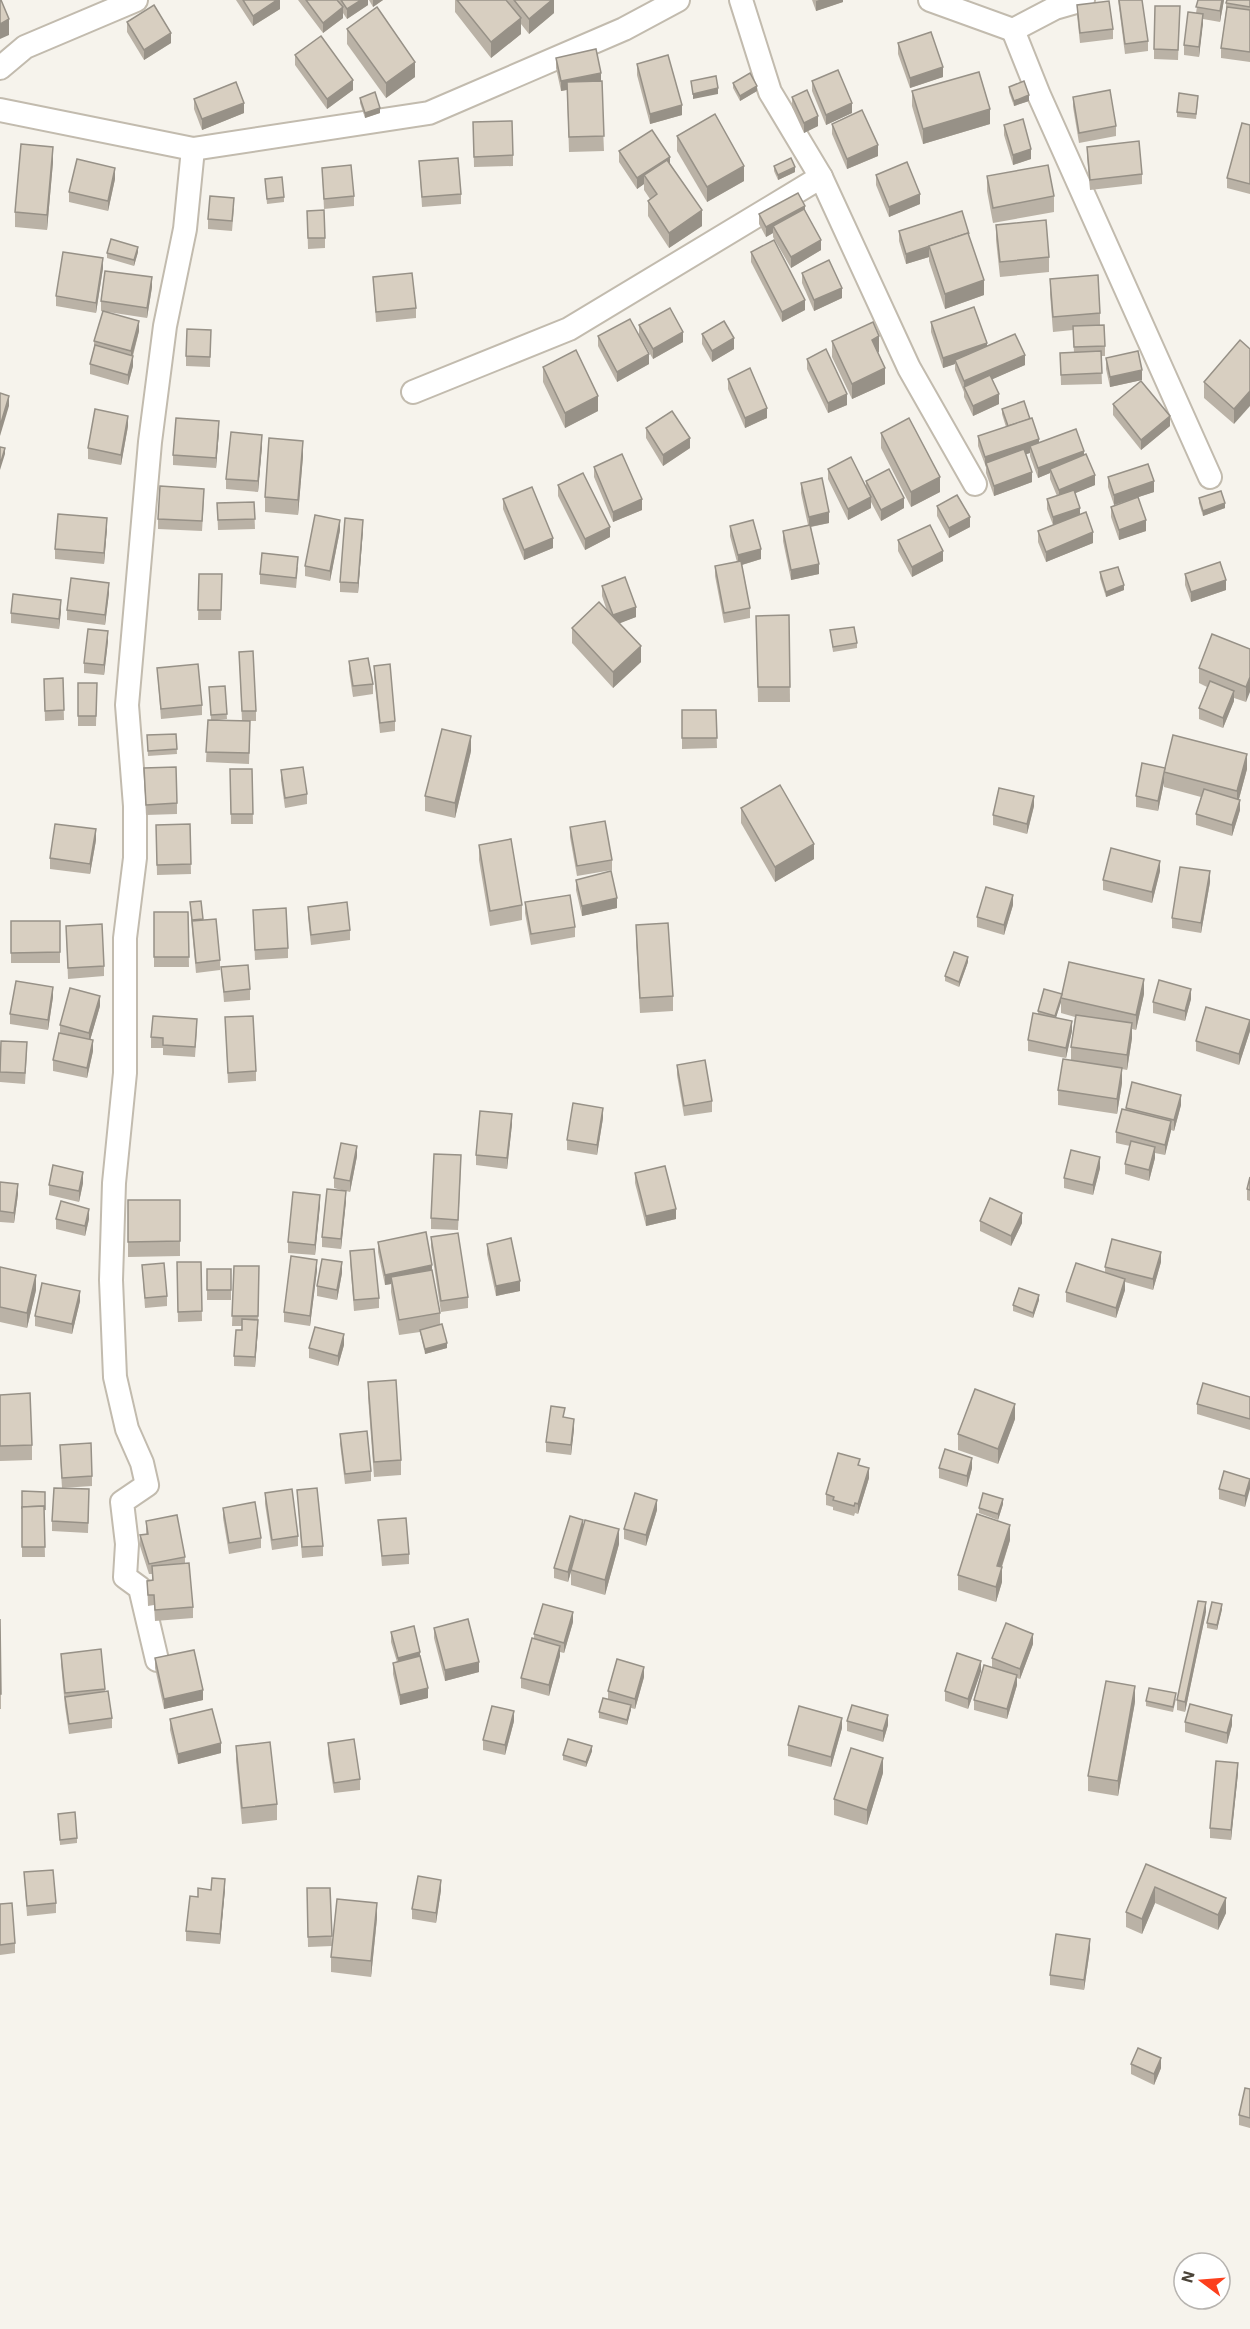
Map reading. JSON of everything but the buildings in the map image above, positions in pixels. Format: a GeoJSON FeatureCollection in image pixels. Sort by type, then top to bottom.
{"type":"FeatureCollection","features":[{"type":"Feature","properties":{"kind":"street"},"geometry":{"type":"LineString","coordinates":[[0,68],[25,47],[136,0]]}},
{"type":"Feature","properties":{"kind":"street"},"geometry":{"type":"LineString","coordinates":[[0,110],[193,149],[429,113],[624,29],[678,0]]}},
{"type":"Feature","properties":{"kind":"street"},"geometry":{"type":"LineString","coordinates":[[741,0],[770,92],[821,177],[909,368],[975,484]]}},
{"type":"Feature","properties":{"kind":"street"},"geometry":{"type":"LineString","coordinates":[[930,0],[1013,30],[1039,95],[1210,477]]}},
{"type":"Feature","properties":{"kind":"street"},"geometry":{"type":"LineString","coordinates":[[1013,30],[1054,4],[1083,0]]}},
{"type":"Feature","properties":{"kind":"street"},"geometry":{"type":"LineString","coordinates":[[157,1660],[140,1588],[125,1577],[127,1544],[122,1502],[147,1485],[142,1463],[125,1420],[115,1377],[110,1239],[125,1073],[125,938],[135,858],[135,806],[127,705],[134,603],[160,358],[185,229],[193,149]]}},
{"type":"Feature","properties":{"kind":"street"},"geometry":{"type":"LineString","coordinates":[[413,393],[569,329],[821,177]]}}]}
